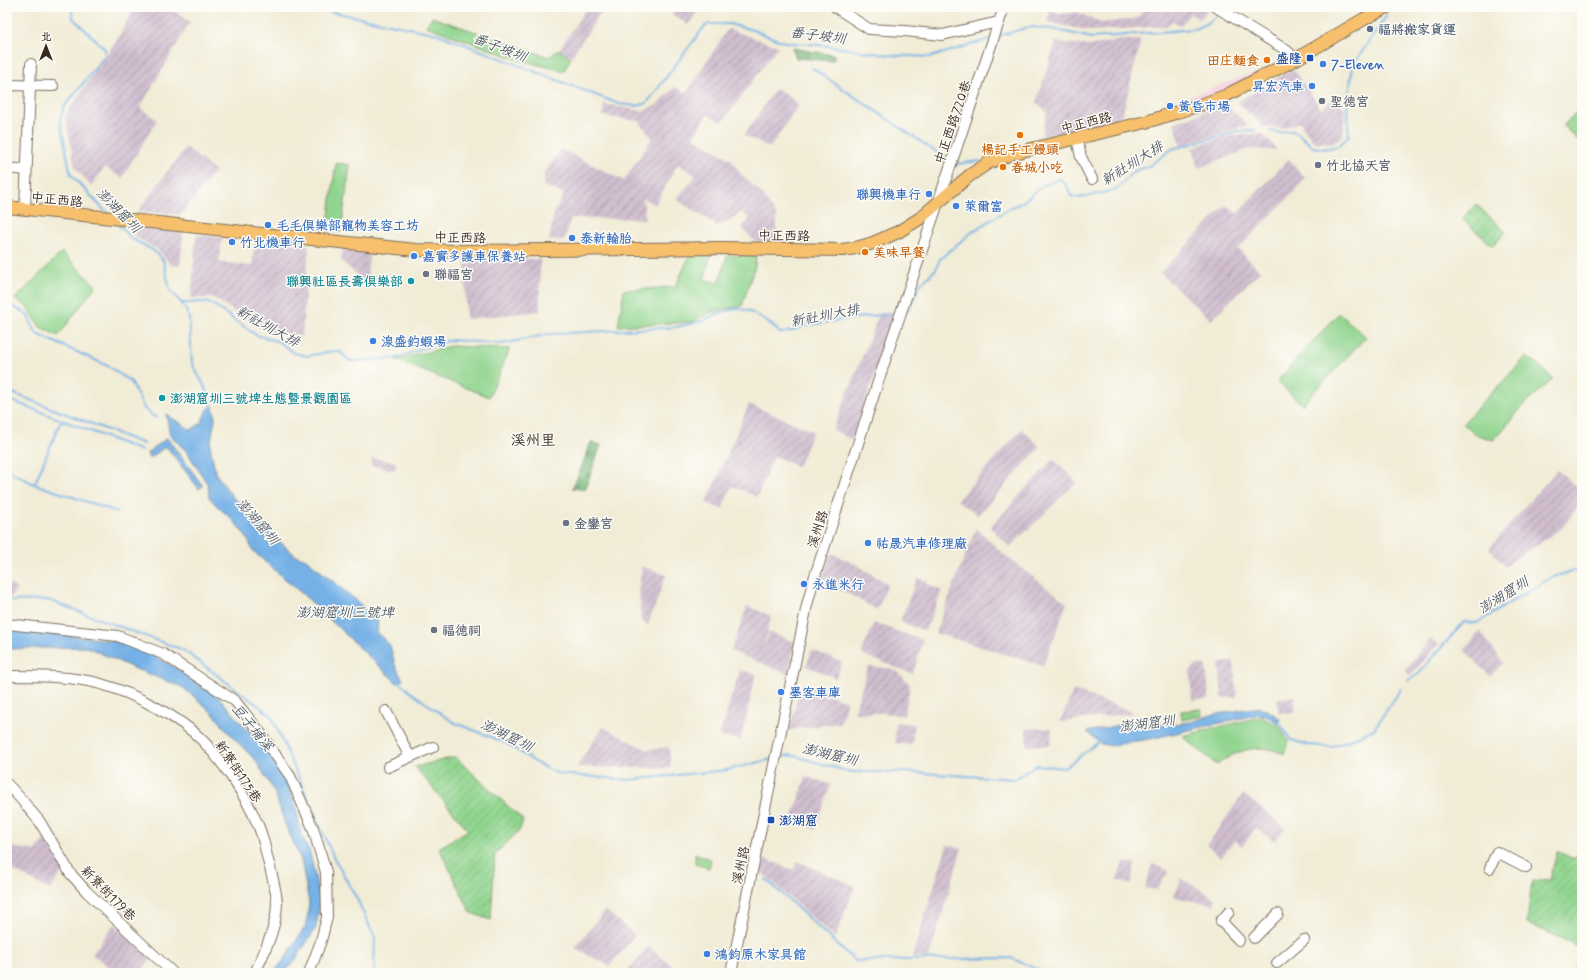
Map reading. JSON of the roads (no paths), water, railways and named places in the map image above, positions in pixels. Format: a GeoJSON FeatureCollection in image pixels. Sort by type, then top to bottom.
{"type":"FeatureCollection","features":[{"type":"Feature","properties":{"kind":"main road","name":"中正西路"},"geometry":{"type":"LineString","coordinates":[[7,207],[416,250],[473,251],[715,248],[842,250],[873,243],[898,232],[919,219],[969,176],[988,163],[1014,153],[1146,122],[1225,96],[1296,59],[1387,7]]}},
{"type":"Feature","properties":{"kind":"street"},"geometry":{"type":"LineString","coordinates":[[835,7],[869,29],[905,31],[942,36],[998,22]]}},
{"type":"Feature","properties":{"kind":"street","name":"中正西路720巷"},"geometry":{"type":"LineString","coordinates":[[938,202],[1004,7]]}},
{"type":"Feature","properties":{"kind":"street"},"geometry":{"type":"LineString","coordinates":[[1216,7],[1286,50],[1296,59]]}},
{"type":"Feature","properties":{"kind":"street"},"geometry":{"type":"LineString","coordinates":[[25,209],[32,64]]}},
{"type":"Feature","properties":{"kind":"street"},"geometry":{"type":"LineString","coordinates":[[7,85],[53,86]]}},
{"type":"Feature","properties":{"kind":"street"},"geometry":{"type":"LineString","coordinates":[[1077,139],[1081,157],[1092,179]]}},
{"type":"Feature","properties":{"kind":"street"},"geometry":{"type":"LineString","coordinates":[[7,168],[26,170]]}},
{"type":"Feature","properties":{"kind":"street","name":"溪州路"},"geometry":{"type":"LineString","coordinates":[[731,973],[813,582],[938,202]]}},
{"type":"Feature","properties":{"kind":"street"},"geometry":{"type":"LineString","coordinates":[[7,624],[118,636],[163,654],[235,701],[259,731],[290,776],[313,828],[326,872],[327,917],[321,942],[309,973]]}},
{"type":"Feature","properties":{"kind":"street","name":"新寮街175巷"},"geometry":{"type":"LineString","coordinates":[[7,676],[35,676],[79,680],[100,684],[120,692],[152,705],[183,725],[202,741],[221,762],[258,825],[269,862],[277,903],[273,931],[255,973]]}},
{"type":"Feature","properties":{"kind":"street"},"geometry":{"type":"LineString","coordinates":[[386,711],[410,757]]}},
{"type":"Feature","properties":{"kind":"street"},"geometry":{"type":"LineString","coordinates":[[388,767],[433,747]]}},
{"type":"Feature","properties":{"kind":"street","name":"新寮街179巷"},"geometry":{"type":"LineString","coordinates":[[7,784],[21,798],[40,822],[70,873],[87,892],[173,973]]}},
{"type":"Feature","properties":{"kind":"street"},"geometry":{"type":"LineString","coordinates":[[1490,868],[1497,852],[1526,867]]}},
{"type":"Feature","properties":{"kind":"street"},"geometry":{"type":"LineString","coordinates":[[1229,912],[1220,921],[1239,940]]}},
{"type":"Feature","properties":{"kind":"street"},"geometry":{"type":"LineString","coordinates":[[1254,938],[1278,914]]}},
{"type":"Feature","properties":{"kind":"street"},"geometry":{"type":"LineString","coordinates":[[1277,963],[1304,940]]}},
{"type":"Feature","properties":{"kind":"water","name":"澎湖窟圳三號埤"},"geometry":{"type":"Polygon","coordinates":[[[213,406],[215,419],[210,446],[216,474],[235,500],[245,504],[249,509],[251,517],[295,555],[306,559],[357,601],[378,622],[377,633],[390,645],[395,665],[403,680],[397,683],[308,599],[254,552],[245,535],[232,519],[209,497],[208,485],[187,452],[170,435],[166,414],[191,430],[201,423],[207,410],[213,406]]]}},
{"type":"Feature","properties":{"kind":"water"},"geometry":{"type":"Polygon","coordinates":[[[167,438],[203,486],[199,489],[166,446],[149,459],[147,453],[167,438]]]}},
{"type":"Feature","properties":{"kind":"water","name":"豆子埔溪"},"geometry":{"type":"Polygon","coordinates":[[[7,628],[101,639],[134,645],[180,670],[216,694],[268,753],[283,772],[295,803],[302,837],[310,852],[320,901],[316,928],[294,962],[284,973],[273,973],[284,960],[306,925],[309,903],[301,860],[285,824],[274,791],[256,761],[205,706],[182,687],[133,668],[87,647],[7,649],[7,628]]]}},
{"type":"Feature","properties":{"kind":"water"},"geometry":{"type":"Polygon","coordinates":[[[1260,707],[1280,719],[1280,722],[1260,714],[1112,746],[1101,744],[1087,732],[1132,722],[1175,724],[1191,722],[1211,715],[1260,707]]]}},
{"type":"Feature","properties":{"kind":"waterway","name":"澎湖窟圳"},"geometry":{"type":"LineString","coordinates":[[71,7],[73,18],[105,49],[105,56],[64,107],[60,120],[71,175],[107,213]]}},
{"type":"Feature","properties":{"kind":"waterway","name":"番子坡圳"},"geometry":{"type":"LineString","coordinates":[[309,7],[438,34],[619,104],[637,106],[647,103],[704,27],[709,24],[729,24],[753,30],[790,43],[821,45],[888,55],[931,57],[990,39]]}},
{"type":"Feature","properties":{"kind":"waterway","name":"番子坡圳"},"geometry":{"type":"LineString","coordinates":[[998,36],[1029,27],[1052,29],[1092,38],[1194,29],[1205,24],[1220,12]]}},
{"type":"Feature","properties":{"kind":"waterway","name":"新社圳大排"},"geometry":{"type":"LineString","coordinates":[[1270,131],[1279,133],[1295,131],[1313,147],[1323,149],[1339,146],[1349,135],[1347,107],[1353,65],[1387,15]]}},
{"type":"Feature","properties":{"kind":"waterway"},"geometry":{"type":"LineString","coordinates":[[812,68],[948,160]]}},
{"type":"Feature","properties":{"kind":"waterway","name":"新社圳大排"},"geometry":{"type":"LineString","coordinates":[[904,312],[908,311],[919,286],[936,269],[940,259],[972,232],[1008,209],[1024,201],[1042,186],[1060,179],[1067,186],[1071,196],[1080,198],[1111,191],[1118,188],[1132,172],[1149,166],[1172,149],[1237,131],[1255,130]]}},
{"type":"Feature","properties":{"kind":"waterway"},"geometry":{"type":"LineString","coordinates":[[956,164],[980,161]]}},
{"type":"Feature","properties":{"kind":"waterway","name":"澎湖窟圳"},"geometry":{"type":"LineString","coordinates":[[117,223],[132,239],[153,250],[163,260],[170,290],[184,306],[189,317],[192,363],[208,393],[212,409]]}},
{"type":"Feature","properties":{"kind":"waterway","name":"新社圳大排"},"geometry":{"type":"LineString","coordinates":[[181,303],[201,302],[212,304],[256,335],[280,342],[294,353],[307,356],[334,351],[340,352],[350,361],[397,358],[437,343],[453,340],[502,344],[550,334],[676,327],[702,321],[716,314],[738,308],[749,311],[772,325],[780,333],[809,325],[898,313]]}},
{"type":"Feature","properties":{"kind":"waterway"},"geometry":{"type":"LineString","coordinates":[[7,304],[26,313],[37,334],[108,366],[131,382],[144,408],[157,418]]}},
{"type":"Feature","properties":{"kind":"waterway"},"geometry":{"type":"LineString","coordinates":[[7,391],[144,444]]}},
{"type":"Feature","properties":{"kind":"waterway"},"geometry":{"type":"LineString","coordinates":[[7,399],[142,451]]}},
{"type":"Feature","properties":{"kind":"waterway"},"geometry":{"type":"LineString","coordinates":[[35,483],[60,423],[64,422]]}},
{"type":"Feature","properties":{"kind":"waterway"},"geometry":{"type":"LineString","coordinates":[[7,470],[34,484],[117,512]]}},
{"type":"Feature","properties":{"kind":"waterway","name":"澎湖窟圳"},"geometry":{"type":"LineString","coordinates":[[1408,680],[1417,675],[1464,622],[1477,623],[1550,578],[1582,568]]}},
{"type":"Feature","properties":{"kind":"waterway"},"geometry":{"type":"LineString","coordinates":[[7,601],[48,600],[183,650],[271,715],[334,858],[357,899],[375,938],[374,973]]}},
{"type":"Feature","properties":{"kind":"waterway","name":"澎湖窟圳"},"geometry":{"type":"LineString","coordinates":[[398,680],[409,691],[453,722],[506,743],[538,764],[559,774],[629,780],[727,770],[772,759]]}},
{"type":"Feature","properties":{"kind":"waterway","name":"澎湖窟圳"},"geometry":{"type":"LineString","coordinates":[[1272,719],[1280,724],[1291,740],[1309,745],[1331,747],[1374,729],[1401,689]]}},
{"type":"Feature","properties":{"kind":"waterway","name":"澎湖窟圳"},"geometry":{"type":"LineString","coordinates":[[779,758],[791,755],[850,772],[905,772],[1015,779],[1036,765],[1064,768],[1100,741]]}},
{"type":"Feature","properties":{"kind":"waterway"},"geometry":{"type":"LineString","coordinates":[[766,879],[855,961],[1011,958],[1046,973]]}},
{"type":"Feature","properties":{"kind":"place","name":"福將搬家貨運"},"geometry":{"type":"Point","coordinates":[1370,29]}},
{"type":"Feature","properties":{"kind":"place","name":"盛隆"},"geometry":{"type":"Point","coordinates":[1310,58]}},
{"type":"Feature","properties":{"kind":"place","name":"田庄麵食"},"geometry":{"type":"Point","coordinates":[1267,60]}},
{"type":"Feature","properties":{"kind":"place","name":"7-Eleven"},"geometry":{"type":"Point","coordinates":[1323,64]}},
{"type":"Feature","properties":{"kind":"place","name":"昇宏汽車"},"geometry":{"type":"Point","coordinates":[1312,86]}},
{"type":"Feature","properties":{"kind":"place","name":"聖德宮"},"geometry":{"type":"Point","coordinates":[1322,101]}},
{"type":"Feature","properties":{"kind":"place","name":"黃昏市場"},"geometry":{"type":"Point","coordinates":[1170,106]}},
{"type":"Feature","properties":{"kind":"place","name":"楊記手工饅頭"},"geometry":{"type":"Point","coordinates":[1020,135]}},
{"type":"Feature","properties":{"kind":"place","name":"竹北協天宮"},"geometry":{"type":"Point","coordinates":[1318,165]}},
{"type":"Feature","properties":{"kind":"place","name":"春城小吃"},"geometry":{"type":"Point","coordinates":[1003,167]}},
{"type":"Feature","properties":{"kind":"place","name":"聯興機車行"},"geometry":{"type":"Point","coordinates":[929,194]}},
{"type":"Feature","properties":{"kind":"place","name":"萊爾富"},"geometry":{"type":"Point","coordinates":[956,206]}},
{"type":"Feature","properties":{"kind":"place","name":"毛毛俱樂部寵物美容工坊"},"geometry":{"type":"Point","coordinates":[268,225]}},
{"type":"Feature","properties":{"kind":"place","name":"泰新輪胎"},"geometry":{"type":"Point","coordinates":[572,238]}},
{"type":"Feature","properties":{"kind":"place","name":"竹北機車行"},"geometry":{"type":"Point","coordinates":[232,242]}},
{"type":"Feature","properties":{"kind":"place","name":"美味早餐"},"geometry":{"type":"Point","coordinates":[865,252]}},
{"type":"Feature","properties":{"kind":"place","name":"嘉實多護車保養站"},"geometry":{"type":"Point","coordinates":[414,256]}},
{"type":"Feature","properties":{"kind":"place","name":"聯福宮"},"geometry":{"type":"Point","coordinates":[426,274]}},
{"type":"Feature","properties":{"kind":"place","name":"聯興社區長壽俱樂部"},"geometry":{"type":"Point","coordinates":[411,281]}},
{"type":"Feature","properties":{"kind":"place","name":"湶盛釣蝦場"},"geometry":{"type":"Point","coordinates":[373,341]}},
{"type":"Feature","properties":{"kind":"place","name":"澎湖窟圳三號埤生態暨景觀園區"},"geometry":{"type":"Point","coordinates":[162,398]}},
{"type":"Feature","properties":{"kind":"place","name":"金鑾宮"},"geometry":{"type":"Point","coordinates":[566,523]}},
{"type":"Feature","properties":{"kind":"place","name":"祐晟汽車修理廠"},"geometry":{"type":"Point","coordinates":[868,543]}},
{"type":"Feature","properties":{"kind":"place","name":"永進米行"},"geometry":{"type":"Point","coordinates":[804,584]}},
{"type":"Feature","properties":{"kind":"place","name":"福德祠"},"geometry":{"type":"Point","coordinates":[434,630]}},
{"type":"Feature","properties":{"kind":"place","name":"墨客車庫"},"geometry":{"type":"Point","coordinates":[781,692]}},
{"type":"Feature","properties":{"kind":"place","name":"澎湖窟"},"geometry":{"type":"Point","coordinates":[771,820]}},
{"type":"Feature","properties":{"kind":"place","name":"鴻鈞原木家具館"},"geometry":{"type":"Point","coordinates":[707,954]}},
{"type":"Feature","properties":{"kind":"district","name":"溪州里"},"geometry":{"type":"Point","coordinates":[533,440]}}]}
